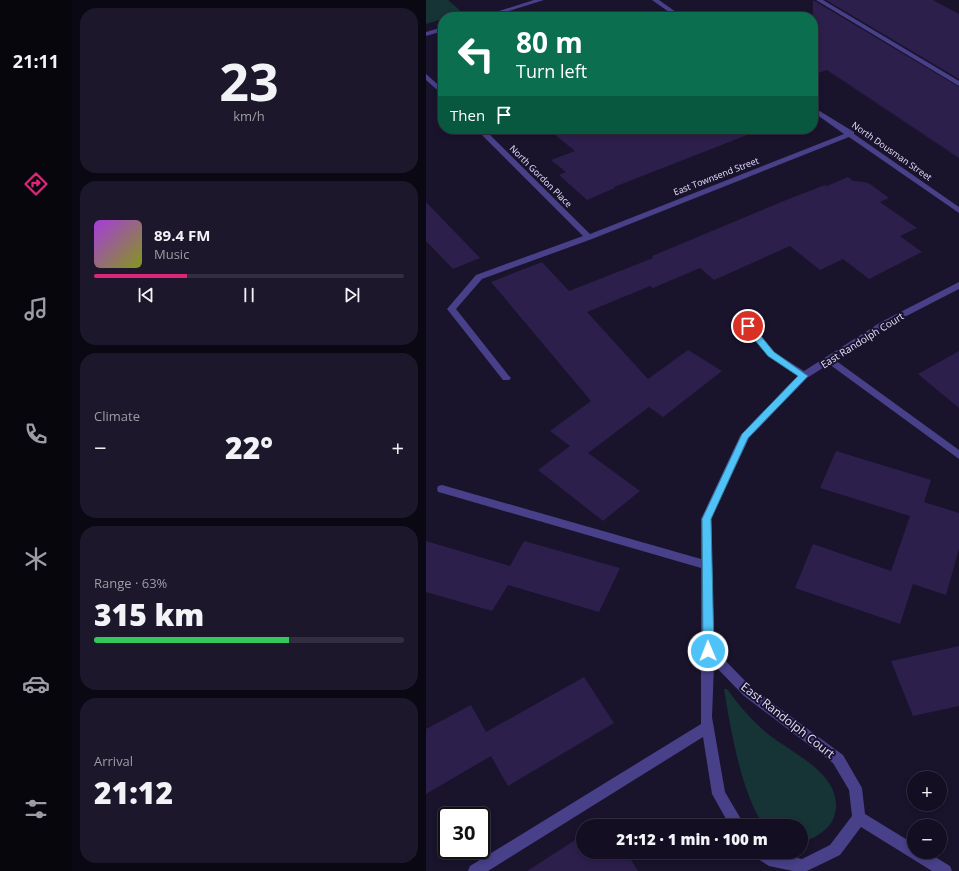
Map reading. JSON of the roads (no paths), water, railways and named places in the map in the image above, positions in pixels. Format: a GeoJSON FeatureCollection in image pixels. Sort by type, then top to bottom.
{"type":"FeatureCollection","features":[{"type":"Feature","properties":{"kind":"street"},"geometry":{"type":"LineString","coordinates":[[500,12],[542,0]]}},
{"type":"Feature","properties":{"kind":"street"},"geometry":{"type":"LineString","coordinates":[[655,0],[673,12]]}},
{"type":"Feature","properties":{"kind":"street"},"geometry":{"type":"LineString","coordinates":[[819,0],[959,84]]}},
{"type":"Feature","properties":{"kind":"street"},"geometry":{"type":"LineString","coordinates":[[426,34],[438,30]]}},
{"type":"Feature","properties":{"kind":"street"},"geometry":{"type":"LineString","coordinates":[[426,76],[438,88]]}},
{"type":"Feature","properties":{"kind":"street","name":"North Dousman Street"},"geometry":{"type":"LineString","coordinates":[[818,112],[959,211]]}},
{"type":"Feature","properties":{"kind":"street","name":"North Gordon Place"},"geometry":{"type":"LineString","coordinates":[[485,134],[589,237]]}},
{"type":"Feature","properties":{"kind":"street","name":"East Townsend Street"},"geometry":{"type":"LineString","coordinates":[[506,378],[451,309],[480,277],[589,237],[851,134]]}},
{"type":"Feature","properties":{"kind":"street","name":"East Randolph Court"},"geometry":{"type":"LineString","coordinates":[[734,819],[719,794],[706,717],[708,651],[706,519],[745,436],[804,376],[884,324],[959,284]]}},
{"type":"Feature","properties":{"kind":"street"},"geometry":{"type":"LineString","coordinates":[[748,326],[771,354],[804,376]]}},
{"type":"Feature","properties":{"kind":"street"},"geometry":{"type":"LineString","coordinates":[[828,360],[959,455]]}},
{"type":"Feature","properties":{"kind":"street"},"geometry":{"type":"LineString","coordinates":[[442,489],[707,565]]}},
{"type":"Feature","properties":{"kind":"street","name":"East Randolph Court"},"geometry":{"type":"LineString","coordinates":[[708,651],[748,692],[838,759],[855,788],[859,818]]}},
{"type":"Feature","properties":{"kind":"street"},"geometry":{"type":"LineString","coordinates":[[475,871],[708,727]]}},
{"type":"Feature","properties":{"kind":"street"},"geometry":{"type":"LineString","coordinates":[[769,859],[801,868],[835,850],[859,818],[907,848]]}},
{"type":"Feature","properties":{"kind":"street"},"geometry":{"type":"LineString","coordinates":[[925,859],[945,871]]}}]}
